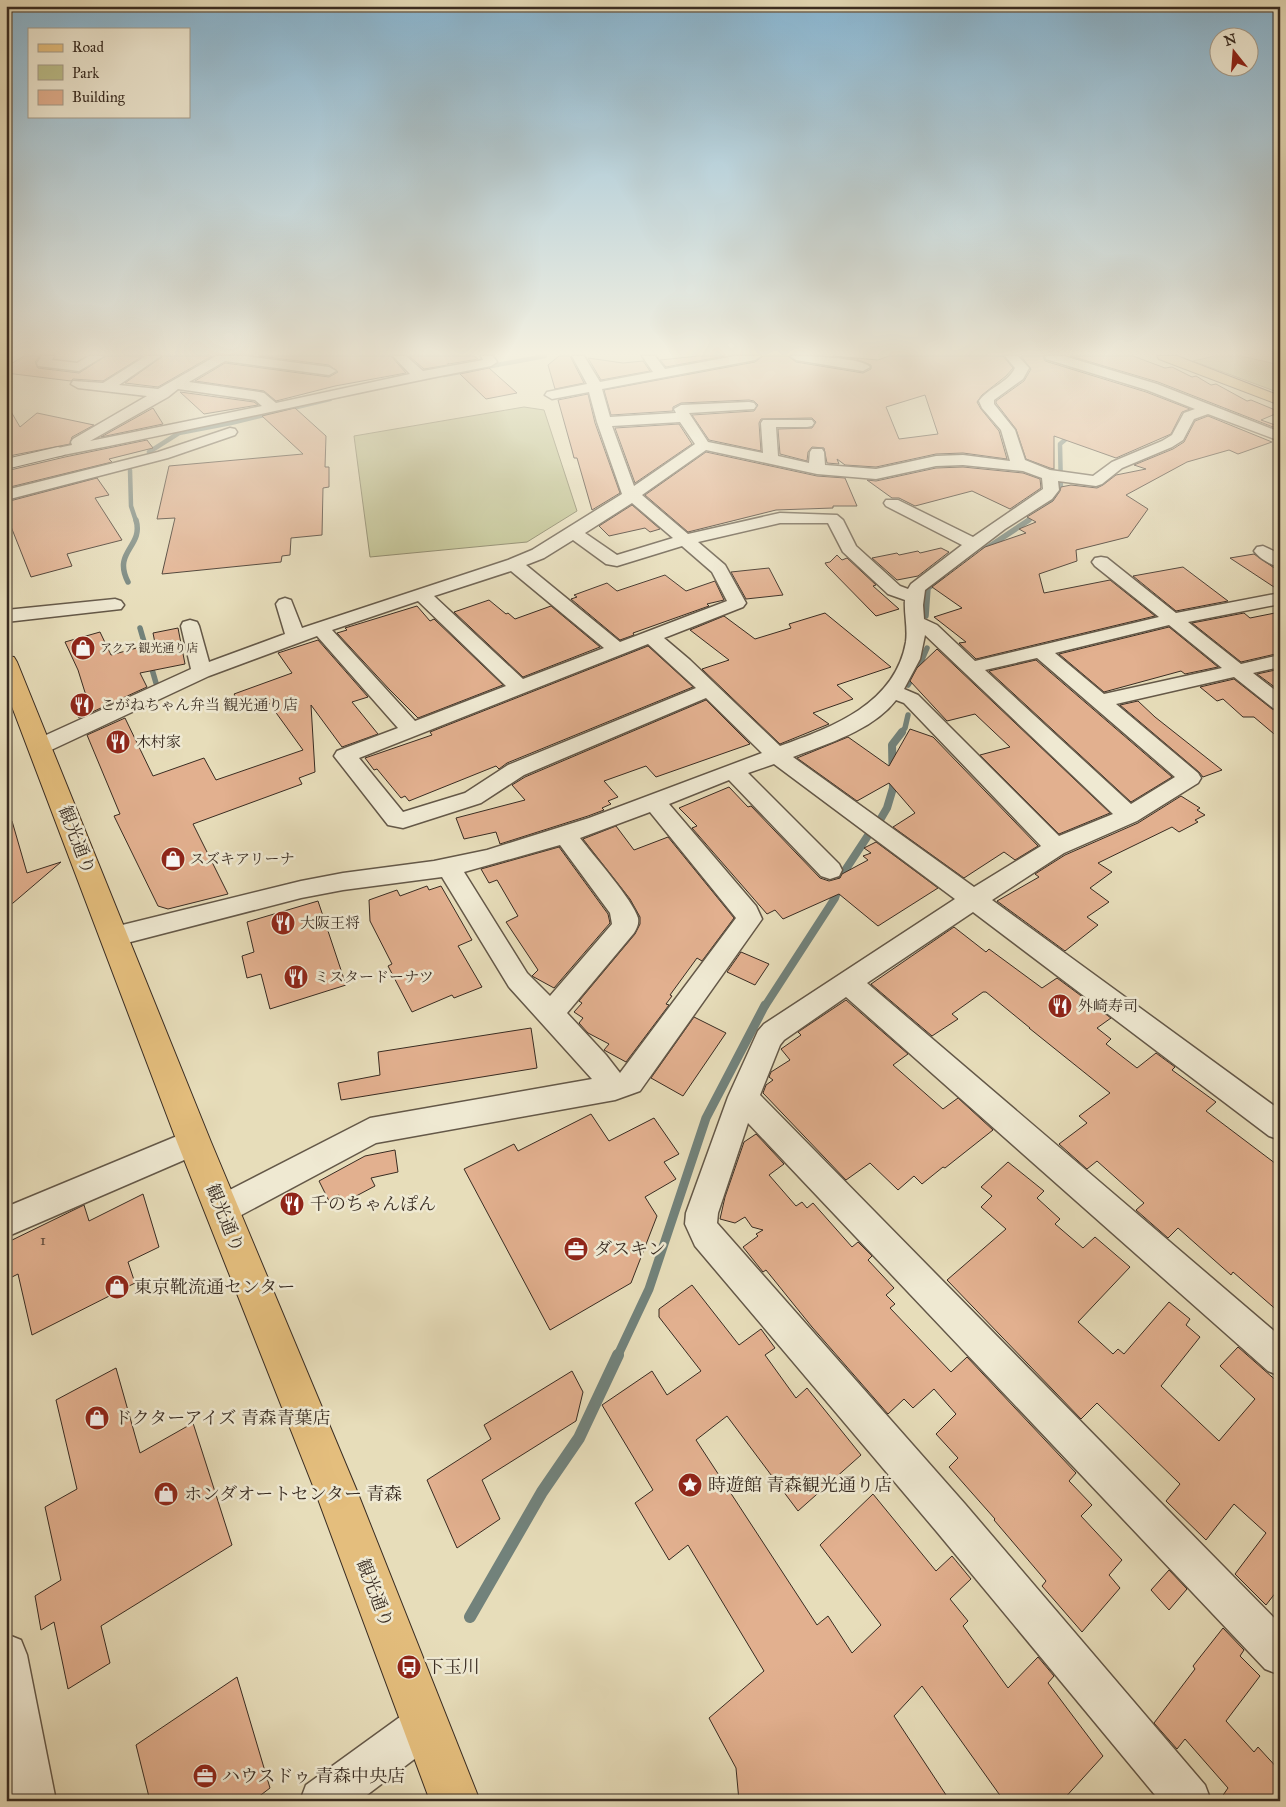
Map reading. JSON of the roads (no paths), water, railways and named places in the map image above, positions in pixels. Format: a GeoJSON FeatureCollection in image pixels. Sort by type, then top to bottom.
{"type":"FeatureCollection","features":[{"type":"Feature","properties":{"kind":"main road","name":"観光通り"},"geometry":{"type":"LineString","coordinates":[[6,662],[221,1210],[336,1491],[455,1801]]}},
{"type":"Feature","properties":{"kind":"street"},"geometry":{"type":"LineString","coordinates":[[58,452],[79,440]]}},
{"type":"Feature","properties":{"kind":"street"},"geometry":{"type":"LineString","coordinates":[[6,464],[114,440]]}},
{"type":"Feature","properties":{"kind":"street"},"geometry":{"type":"LineString","coordinates":[[6,495],[163,455],[204,440]]}},
{"type":"Feature","properties":{"kind":"street"},"geometry":{"type":"LineString","coordinates":[[610,440],[624,484],[632,495],[719,568],[737,604],[345,756],[396,819],[403,820],[473,798],[516,770],[709,690]]}},
{"type":"Feature","properties":{"kind":"street"},"geometry":{"type":"LineString","coordinates":[[700,440],[703,445],[817,468],[876,474],[936,460],[962,460],[1026,467],[1057,477],[1096,481],[1117,465],[1173,440]]}},
{"type":"Feature","properties":{"kind":"street"},"geometry":{"type":"LineString","coordinates":[[769,440],[771,459]]}},
{"type":"Feature","properties":{"kind":"street"},"geometry":{"type":"LineString","coordinates":[[1014,440],[1018,462],[1026,467]]}},
{"type":"Feature","properties":{"kind":"street"},"geometry":{"type":"LineString","coordinates":[[40,746],[202,672],[320,628],[514,564],[538,554],[632,495],[703,445]]}},
{"type":"Feature","properties":{"kind":"street"},"geometry":{"type":"LineString","coordinates":[[817,452],[817,468]]}},
{"type":"Feature","properties":{"kind":"street"},"geometry":{"type":"LineString","coordinates":[[114,936],[277,894],[376,876],[448,867],[565,835],[777,755],[856,721],[883,703],[892,691],[914,648],[916,637],[914,597],[917,588],[999,525],[1046,496],[1057,477]]}},
{"type":"Feature","properties":{"kind":"street"},"geometry":{"type":"LineString","coordinates":[[892,503],[974,544]]}},
{"type":"Feature","properties":{"kind":"street"},"geometry":{"type":"LineString","coordinates":[[574,533],[612,560],[685,540],[780,518],[831,518],[835,520],[849,548],[884,582],[894,590],[914,597]]}},
{"type":"Feature","properties":{"kind":"street"},"geometry":{"type":"LineString","coordinates":[[1263,551],[1280,562]]}},
{"type":"Feature","properties":{"kind":"street"},"geometry":{"type":"LineString","coordinates":[[1101,562],[1280,704]]}},
{"type":"Feature","properties":{"kind":"street"},"geometry":{"type":"LineString","coordinates":[[514,564],[618,650]]}},
{"type":"Feature","properties":{"kind":"street"},"geometry":{"type":"LineString","coordinates":[[421,594],[520,688]]}},
{"type":"Feature","properties":{"kind":"street"},"geometry":{"type":"LineString","coordinates":[[971,668],[1172,619],[1280,598]]}},
{"type":"Feature","properties":{"kind":"street"},"geometry":{"type":"LineString","coordinates":[[285,604],[295,637]]}},
{"type":"Feature","properties":{"kind":"street"},"geometry":{"type":"LineString","coordinates":[[6,616],[115,605]]}},
{"type":"Feature","properties":{"kind":"street"},"geometry":{"type":"LineString","coordinates":[[915,622],[930,630],[1129,816]]}},
{"type":"Feature","properties":{"kind":"street"},"geometry":{"type":"LineString","coordinates":[[190,626],[202,672]]}},
{"type":"Feature","properties":{"kind":"street"},"geometry":{"type":"LineString","coordinates":[[320,628],[412,729]]}},
{"type":"Feature","properties":{"kind":"street"},"geometry":{"type":"LineString","coordinates":[[650,637],[684,664],[777,755],[1280,1126]]}},
{"type":"Feature","properties":{"kind":"street"},"geometry":{"type":"LineString","coordinates":[[1039,650],[1190,778],[1129,816],[1056,847],[974,899],[774,1032],[768,1039],[743,1097],[702,1213],[701,1224],[706,1235],[951,1518],[1189,1801]]}},
{"type":"Feature","properties":{"kind":"street"},"geometry":{"type":"LineString","coordinates":[[1100,701],[1280,660]]}},
{"type":"Feature","properties":{"kind":"street"},"geometry":{"type":"LineString","coordinates":[[892,691],[911,699],[1056,847]]}},
{"type":"Feature","properties":{"kind":"street"},"geometry":{"type":"LineString","coordinates":[[733,771],[830,870]]}},
{"type":"Feature","properties":{"kind":"street"},"geometry":{"type":"LineString","coordinates":[[221,1210],[370,1131],[401,1124],[615,1088],[630,1082],[749,920],[747,913],[654,802]]}},
{"type":"Feature","properties":{"kind":"street"},"geometry":{"type":"LineString","coordinates":[[550,1014],[625,926],[625,918],[620,908],[565,835]]}},
{"type":"Feature","properties":{"kind":"street"},"geometry":{"type":"LineString","coordinates":[[448,867],[518,980],[596,1063],[615,1088]]}},
{"type":"Feature","properties":{"kind":"street"},"geometry":{"type":"LineString","coordinates":[[848,983],[1280,1358]]}},
{"type":"Feature","properties":{"kind":"street"},"geometry":{"type":"LineString","coordinates":[[743,1097],[1280,1654]]}},
{"type":"Feature","properties":{"kind":"street"},"geometry":{"type":"LineString","coordinates":[[6,1222],[194,1142]]}},
{"type":"Feature","properties":{"kind":"street"},"geometry":{"type":"LineString","coordinates":[[6,1655],[34,1801]]}},
{"type":"Feature","properties":{"kind":"street"},"geometry":{"type":"LineString","coordinates":[[322,1801],[426,1724]]}},
{"type":"Feature","properties":{"kind":"waterway"},"geometry":{"type":"LineString","coordinates":[[149,452],[167,440]]}},
{"type":"Feature","properties":{"kind":"waterway"},"geometry":{"type":"LineString","coordinates":[[1027,521],[1049,505],[1061,491],[1060,444],[1064,440]]}},
{"type":"Feature","properties":{"kind":"waterway"},"geometry":{"type":"LineString","coordinates":[[130,470],[131,506],[136,521]]}},
{"type":"Feature","properties":{"kind":"waterway"},"geometry":{"type":"LineString","coordinates":[[128,582],[124,572],[124,563],[136,537],[136,520]]}},
{"type":"Feature","properties":{"kind":"waterway"},"geometry":{"type":"LineString","coordinates":[[984,550],[1029,520]]}},
{"type":"Feature","properties":{"kind":"waterway"},"geometry":{"type":"LineString","coordinates":[[926,616],[928,588],[942,578]]}},
{"type":"Feature","properties":{"kind":"waterway"},"geometry":{"type":"LineString","coordinates":[[140,628],[156,683]]}},
{"type":"Feature","properties":{"kind":"waterway"},"geometry":{"type":"LineString","coordinates":[[908,685],[918,669],[927,648]]}},
{"type":"Feature","properties":{"kind":"waterway"},"geometry":{"type":"LineString","coordinates":[[901,733],[905,728],[908,715]]}},
{"type":"Feature","properties":{"kind":"waterway"},"geometry":{"type":"LineString","coordinates":[[880,820],[887,808],[893,788],[892,745],[902,732]]}},
{"type":"Feature","properties":{"kind":"waterway"},"geometry":{"type":"LineString","coordinates":[[765,1006],[835,898],[844,872],[869,834]]}},
{"type":"Feature","properties":{"kind":"waterway"},"geometry":{"type":"LineString","coordinates":[[617,1357],[649,1289],[706,1118],[765,1005]]}},
{"type":"Feature","properties":{"kind":"waterway"},"geometry":{"type":"LineString","coordinates":[[470,1617],[542,1492],[579,1438],[618,1355]]}},
{"type":"Feature","properties":{"kind":"place","name":"アクア 観光通り店"},"geometry":{"type":"Point","coordinates":[83,648]}},
{"type":"Feature","properties":{"kind":"place","name":"こがねちゃん弁当 観光通り店"},"geometry":{"type":"Point","coordinates":[82,705]}},
{"type":"Feature","properties":{"kind":"place","name":"木村家"},"geometry":{"type":"Point","coordinates":[118,742]}},
{"type":"Feature","properties":{"kind":"place","name":"スズキアリーナ"},"geometry":{"type":"Point","coordinates":[173,859]}},
{"type":"Feature","properties":{"kind":"place","name":"大阪王将"},"geometry":{"type":"Point","coordinates":[283,923]}},
{"type":"Feature","properties":{"kind":"place","name":"ミスタードーナツ"},"geometry":{"type":"Point","coordinates":[296,977]}},
{"type":"Feature","properties":{"kind":"place","name":"外崎寿司"},"geometry":{"type":"Point","coordinates":[1060,1006]}},
{"type":"Feature","properties":{"kind":"place","name":"千のちゃんぽん"},"geometry":{"type":"Point","coordinates":[292,1204]}},
{"type":"Feature","properties":{"kind":"place","name":"ダスキン"},"geometry":{"type":"Point","coordinates":[576,1249]}},
{"type":"Feature","properties":{"kind":"place","name":"東京靴流通センター"},"geometry":{"type":"Point","coordinates":[117,1287]}},
{"type":"Feature","properties":{"kind":"place","name":"ドクターアイズ 青森青葉店"},"geometry":{"type":"Point","coordinates":[97,1418]}},
{"type":"Feature","properties":{"kind":"place","name":"時遊館 青森観光通り店"},"geometry":{"type":"Point","coordinates":[690,1485]}},
{"type":"Feature","properties":{"kind":"place","name":"ホンダオートセンター 青森"},"geometry":{"type":"Point","coordinates":[166,1494]}},
{"type":"Feature","properties":{"kind":"place","name":"下玉川"},"geometry":{"type":"Point","coordinates":[409,1667]}},
{"type":"Feature","properties":{"kind":"place","name":"ハウスドゥ 青森中央店"},"geometry":{"type":"Point","coordinates":[205,1776]}}]}
